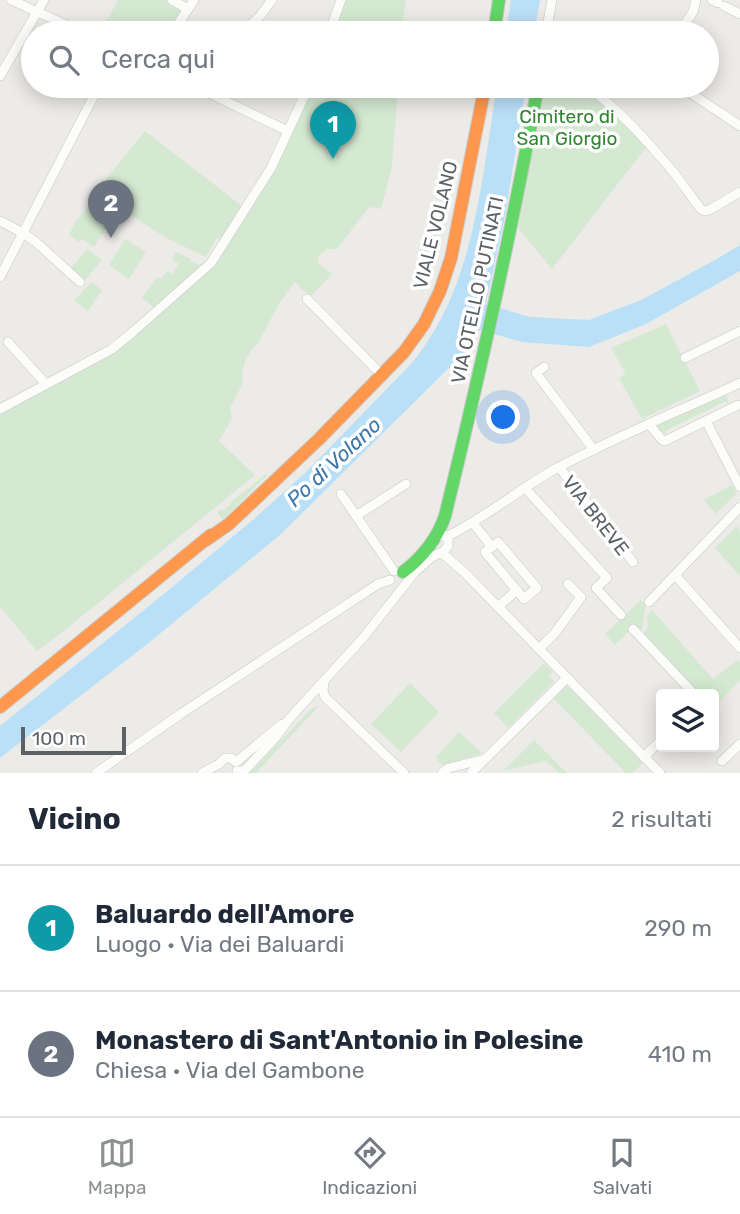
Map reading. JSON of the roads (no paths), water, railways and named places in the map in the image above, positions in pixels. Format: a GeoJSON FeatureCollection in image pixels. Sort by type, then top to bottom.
{"type":"FeatureCollection","features":[{"type":"Feature","properties":{"kind":"main road"},"geometry":{"type":"LineString","coordinates":[[496,21],[499,0]]}},
{"type":"Feature","properties":{"kind":"main road","name":"VIALE VOLANO"},"geometry":{"type":"LineString","coordinates":[[0,707],[229,524],[404,352],[430,315],[443,285],[458,228],[483,98]]}},
{"type":"Feature","properties":{"kind":"main road","name":"VIA OTELLO PUTINATI"},"geometry":{"type":"LineString","coordinates":[[398,580],[416,562],[442,543],[449,500],[511,231],[536,98]]}},
{"type":"Feature","properties":{"kind":"street"},"geometry":{"type":"LineString","coordinates":[[12,0],[59,21]]}},
{"type":"Feature","properties":{"kind":"street"},"geometry":{"type":"LineString","coordinates":[[32,21],[44,0]]}},
{"type":"Feature","properties":{"kind":"street"},"geometry":{"type":"LineString","coordinates":[[172,0],[191,4],[180,21]]}},
{"type":"Feature","properties":{"kind":"street"},"geometry":{"type":"LineString","coordinates":[[255,21],[272,0]]}},
{"type":"Feature","properties":{"kind":"street"},"geometry":{"type":"LineString","coordinates":[[333,21],[341,0]]}},
{"type":"Feature","properties":{"kind":"street"},"geometry":{"type":"LineString","coordinates":[[549,21],[552,0]]}},
{"type":"Feature","properties":{"kind":"street"},"geometry":{"type":"LineString","coordinates":[[687,21],[696,0]]}},
{"type":"Feature","properties":{"kind":"street"},"geometry":{"type":"LineString","coordinates":[[718,3],[740,14]]}},
{"type":"Feature","properties":{"kind":"street"},"geometry":{"type":"LineString","coordinates":[[0,76],[21,40]]}},
{"type":"Feature","properties":{"kind":"street"},"geometry":{"type":"LineString","coordinates":[[0,277],[93,98]]}},
{"type":"Feature","properties":{"kind":"street"},"geometry":{"type":"LineString","coordinates":[[221,98],[288,131]]}},
{"type":"Feature","properties":{"kind":"street"},"geometry":{"type":"LineString","coordinates":[[0,409],[118,344],[211,263],[265,179],[303,98]]}},
{"type":"Feature","properties":{"kind":"street"},"geometry":{"type":"LineString","coordinates":[[602,98],[627,120],[677,176],[701,209],[709,210],[740,192]]}},
{"type":"Feature","properties":{"kind":"street"},"geometry":{"type":"LineString","coordinates":[[698,98],[740,127]]}},
{"type":"Feature","properties":{"kind":"street"},"geometry":{"type":"LineString","coordinates":[[0,221],[37,243],[80,282]]}},
{"type":"Feature","properties":{"kind":"street"},"geometry":{"type":"LineString","coordinates":[[307,299],[382,375]]}},
{"type":"Feature","properties":{"kind":"street"},"geometry":{"type":"LineString","coordinates":[[685,358],[740,331]]}},
{"type":"Feature","properties":{"kind":"street"},"geometry":{"type":"LineString","coordinates":[[8,342],[46,384]]}},
{"type":"Feature","properties":{"kind":"street"},"geometry":{"type":"LineString","coordinates":[[544,367],[536,373],[594,450]]}},
{"type":"Feature","properties":{"kind":"street"},"geometry":{"type":"LineString","coordinates":[[660,773],[464,573],[442,543],[559,467],[740,383]]}},
{"type":"Feature","properties":{"kind":"street"},"geometry":{"type":"LineString","coordinates":[[649,425],[665,441],[739,407],[730,388]]}},
{"type":"Feature","properties":{"kind":"street"},"geometry":{"type":"LineString","coordinates":[[706,421],[740,487]]}},
{"type":"Feature","properties":{"kind":"street","name":"VIA BREVE"},"geometry":{"type":"LineString","coordinates":[[559,467],[633,562]]}},
{"type":"Feature","properties":{"kind":"street"},"geometry":{"type":"LineString","coordinates":[[356,516],[406,484]]}},
{"type":"Feature","properties":{"kind":"street"},"geometry":{"type":"LineString","coordinates":[[525,488],[607,578],[596,588],[621,615]]}},
{"type":"Feature","properties":{"kind":"street"},"geometry":{"type":"LineString","coordinates":[[202,773],[220,768],[225,758],[231,758],[236,769],[325,680],[363,638],[388,604],[398,580],[341,494]]}},
{"type":"Feature","properties":{"kind":"street"},"geometry":{"type":"LineString","coordinates":[[449,500],[452,525],[459,529],[469,525]]}},
{"type":"Feature","properties":{"kind":"street"},"geometry":{"type":"LineString","coordinates":[[649,602],[740,507]]}},
{"type":"Feature","properties":{"kind":"street"},"geometry":{"type":"LineString","coordinates":[[469,525],[492,547]]}},
{"type":"Feature","properties":{"kind":"street"},"geometry":{"type":"LineString","coordinates":[[498,541],[537,588],[524,599],[485,552],[492,547],[498,541]]}},
{"type":"Feature","properties":{"kind":"street"},"geometry":{"type":"LineString","coordinates":[[676,575],[740,648]]}},
{"type":"Feature","properties":{"kind":"street","name":"VIA OTELLO PUTINATI"},"geometry":{"type":"LineString","coordinates":[[96,773],[378,584],[398,580]]}},
{"type":"Feature","properties":{"kind":"street"},"geometry":{"type":"LineString","coordinates":[[539,649],[555,633],[581,597],[568,584]]}},
{"type":"Feature","properties":{"kind":"street"},"geometry":{"type":"LineString","coordinates":[[498,607],[517,590]]}},
{"type":"Feature","properties":{"kind":"street"},"geometry":{"type":"LineString","coordinates":[[633,629],[689,689]]}},
{"type":"Feature","properties":{"kind":"street"},"geometry":{"type":"LineString","coordinates":[[471,773],[567,678]]}},
{"type":"Feature","properties":{"kind":"street"},"geometry":{"type":"LineString","coordinates":[[325,680],[325,697],[404,773]]}},
{"type":"Feature","properties":{"kind":"street"},"geometry":{"type":"LineString","coordinates":[[291,716],[310,702],[325,697]]}},
{"type":"Feature","properties":{"kind":"street"},"geometry":{"type":"LineString","coordinates":[[722,761],[740,744]]}},
{"type":"Feature","properties":{"kind":"street"},"geometry":{"type":"LineString","coordinates":[[644,757],[656,745]]}},
{"type":"Feature","properties":{"kind":"street"},"geometry":{"type":"LineString","coordinates":[[442,773],[449,768],[477,762],[491,753]]}},
{"type":"Feature","properties":{"kind":"water"},"geometry":{"type":"Polygon","coordinates":[[[511,0],[540,0],[536,21],[508,21],[511,0]]]}},
{"type":"Feature","properties":{"kind":"water","name":"Po di Volano"},"geometry":{"type":"Polygon","coordinates":[[[495,98],[524,98],[505,216],[486,304],[530,317],[589,320],[641,300],[740,245],[740,271],[646,324],[589,347],[522,342],[480,330],[465,352],[280,535],[146,645],[0,758],[0,726],[254,519],[306,472],[410,365],[432,335],[449,303],[462,268],[480,196],[495,98]]]}},
{"type":"Feature","properties":{"kind":"place","name":"Baluardo dell'Amore"},"geometry":{"type":"Point","coordinates":[333,159]}},
{"type":"Feature","properties":{"kind":"place","name":"Monastero di Sant'Antonio in Polesine"},"geometry":{"type":"Point","coordinates":[111,238]}},
{"type":"Feature","properties":{"kind":"park label","name":"Cimitero di San Giorgio"},"geometry":{"type":"Point","coordinates":[567,127]}}]}
